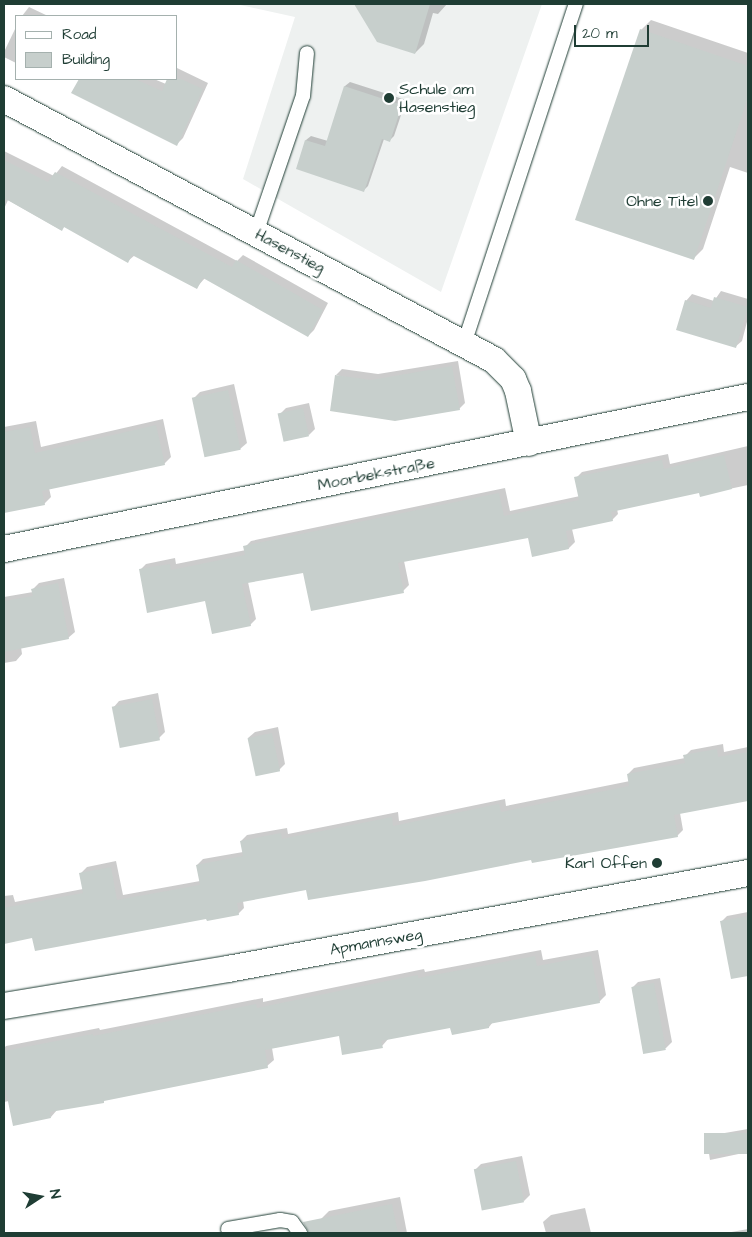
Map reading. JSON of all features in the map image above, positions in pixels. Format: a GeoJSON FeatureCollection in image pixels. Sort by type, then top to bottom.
{"type":"FeatureCollection","features":[{"type":"Feature","properties":{"kind":"street","name":"Hasenstieg"},"geometry":{"type":"LineString","coordinates":[[4,99],[494,360],[513,379],[518,391],[529,443]]}},
{"type":"Feature","properties":{"kind":"street","name":"Moorbekstraße"},"geometry":{"type":"LineString","coordinates":[[4,548],[529,443],[748,397]]}},
{"type":"Feature","properties":{"kind":"street","name":"Apmannsweg"},"geometry":{"type":"LineString","coordinates":[[4,1006],[228,969],[748,873]]}},
{"type":"Feature","properties":{"kind":"lane"},"geometry":{"type":"LineString","coordinates":[[464,344],[576,4]]}},
{"type":"Feature","properties":{"kind":"lane"},"geometry":{"type":"LineString","coordinates":[[256,233],[303,96],[307,53]]}},
{"type":"Feature","properties":{"kind":"lane"},"geometry":{"type":"LineString","coordinates":[[228,1229],[280,1220],[292,1222],[300,1233]]}},
{"type":"Feature","properties":{"kind":"shaded area","name":"Schule am Hasenstieg"},"geometry":{"type":"Polygon","coordinates":[[[236,4],[542,4],[441,292],[243,179],[295,17],[236,4]]]}},
{"type":"Feature","properties":{"kind":"building"},"geometry":{"type":"Polygon","coordinates":[[[354,4],[430,4],[415,54],[377,42],[354,4]]]}},
{"type":"Feature","properties":{"kind":"building"},"geometry":{"type":"Polygon","coordinates":[[[640,29],[748,66],[748,97],[694,260],[575,220],[640,29]]]}},
{"type":"Feature","properties":{"kind":"building"},"geometry":{"type":"Polygon","coordinates":[[[181,79],[203,89],[177,146],[71,93],[78,80],[137,80],[162,91],[167,80],[181,79]]]}},
{"type":"Feature","properties":{"kind":"building"},"geometry":{"type":"Polygon","coordinates":[[[344,86],[402,105],[390,142],[382,139],[364,192],[296,169],[305,140],[325,146],[344,86]]]}},
{"type":"Feature","properties":{"kind":"building"},"geometry":{"type":"Polygon","coordinates":[[[4,160],[48,182],[55,172],[232,267],[236,260],[323,310],[308,337],[203,278],[197,289],[132,255],[128,263],[64,227],[62,231],[4,198],[4,160]]]}},
{"type":"Feature","properties":{"kind":"building"},"geometry":{"type":"Polygon","coordinates":[[[714,297],[748,307],[736,348],[676,330],[685,300],[711,308],[714,297]]]}},
{"type":"Feature","properties":{"kind":"building"},"geometry":{"type":"Polygon","coordinates":[[[452,366],[460,410],[395,421],[330,411],[335,375],[371,380],[452,366]]]}},
{"type":"Feature","properties":{"kind":"building"},"geometry":{"type":"Polygon","coordinates":[[[228,390],[241,450],[204,457],[192,398],[228,390]]]}},
{"type":"Feature","properties":{"kind":"building"},"geometry":{"type":"Polygon","coordinates":[[[303,408],[309,436],[284,442],[278,413],[303,408]]]}},
{"type":"Feature","properties":{"kind":"building"},"geometry":{"type":"Polygon","coordinates":[[[156,425],[165,465],[42,491],[45,505],[4,513],[4,432],[30,427],[35,453],[156,425]]]}},
{"type":"Feature","properties":{"kind":"building"},"geometry":{"type":"Polygon","coordinates":[[[724,455],[732,489],[700,497],[699,493],[611,512],[613,521],[566,531],[569,549],[532,557],[528,538],[398,563],[404,593],[311,611],[303,573],[242,584],[251,626],[212,634],[205,601],[147,613],[139,569],[170,564],[171,570],[245,555],[243,546],[499,493],[504,516],[579,500],[574,477],[662,460],[664,469],[724,455]]]}},
{"type":"Feature","properties":{"kind":"building"},"geometry":{"type":"Polygon","coordinates":[[[58,583],[69,639],[4,652],[4,601],[33,596],[31,589],[58,583]]]}},
{"type":"Feature","properties":{"kind":"building"},"geometry":{"type":"Polygon","coordinates":[[[152,699],[160,740],[120,748],[112,707],[152,699]]]}},
{"type":"Feature","properties":{"kind":"building"},"geometry":{"type":"Polygon","coordinates":[[[272,733],[280,771],[256,776],[248,738],[272,733]]]}},
{"type":"Feature","properties":{"kind":"building"},"geometry":{"type":"Polygon","coordinates":[[[717,749],[718,757],[748,752],[748,801],[674,815],[678,837],[532,863],[531,860],[425,881],[308,900],[306,890],[237,903],[239,915],[207,921],[206,919],[35,951],[32,938],[4,944],[4,908],[83,893],[79,873],[111,867],[117,900],[200,885],[196,865],[243,856],[240,841],[281,833],[282,839],[392,817],[393,826],[499,804],[501,812],[629,786],[627,774],[685,763],[683,755],[717,749]]]}},
{"type":"Feature","properties":{"kind":"building"},"geometry":{"type":"Polygon","coordinates":[[[748,916],[748,976],[731,979],[720,921],[748,916]]]}},
{"type":"Feature","properties":{"kind":"building"},"geometry":{"type":"Polygon","coordinates":[[[535,956],[537,966],[591,956],[600,1003],[489,1024],[489,1028],[452,1035],[450,1028],[381,1041],[383,1048],[342,1055],[339,1036],[265,1050],[268,1068],[104,1101],[104,1103],[50,1112],[51,1118],[13,1126],[4,1082],[4,1051],[93,1034],[93,1036],[256,1004],[257,1008],[418,975],[418,978],[535,956]]]}},
{"type":"Feature","properties":{"kind":"building"},"geometry":{"type":"Polygon","coordinates":[[[654,983],[666,1050],[643,1054],[631,987],[654,983]]]}},
{"type":"Feature","properties":{"kind":"building"},"geometry":{"type":"Polygon","coordinates":[[[704,1133],[748,1133],[748,1154],[704,1154],[704,1133]]]}},
{"type":"Feature","properties":{"kind":"building"},"geometry":{"type":"Polygon","coordinates":[[[516,1161],[524,1202],[482,1210],[474,1169],[516,1161]]]}},
{"type":"Feature","properties":{"kind":"building"},"geometry":{"type":"Polygon","coordinates":[[[392,1204],[398,1233],[309,1233],[303,1222],[392,1204]]]}},
{"type":"Feature","properties":{"kind":"place","name":"Schule am Hasenstieg"},"geometry":{"type":"Point","coordinates":[389,98]}},
{"type":"Feature","properties":{"kind":"place","name":"Ohne Titel"},"geometry":{"type":"Point","coordinates":[708,201]}},
{"type":"Feature","properties":{"kind":"place","name":"Karl Offen"},"geometry":{"type":"Point","coordinates":[657,863]}}]}
